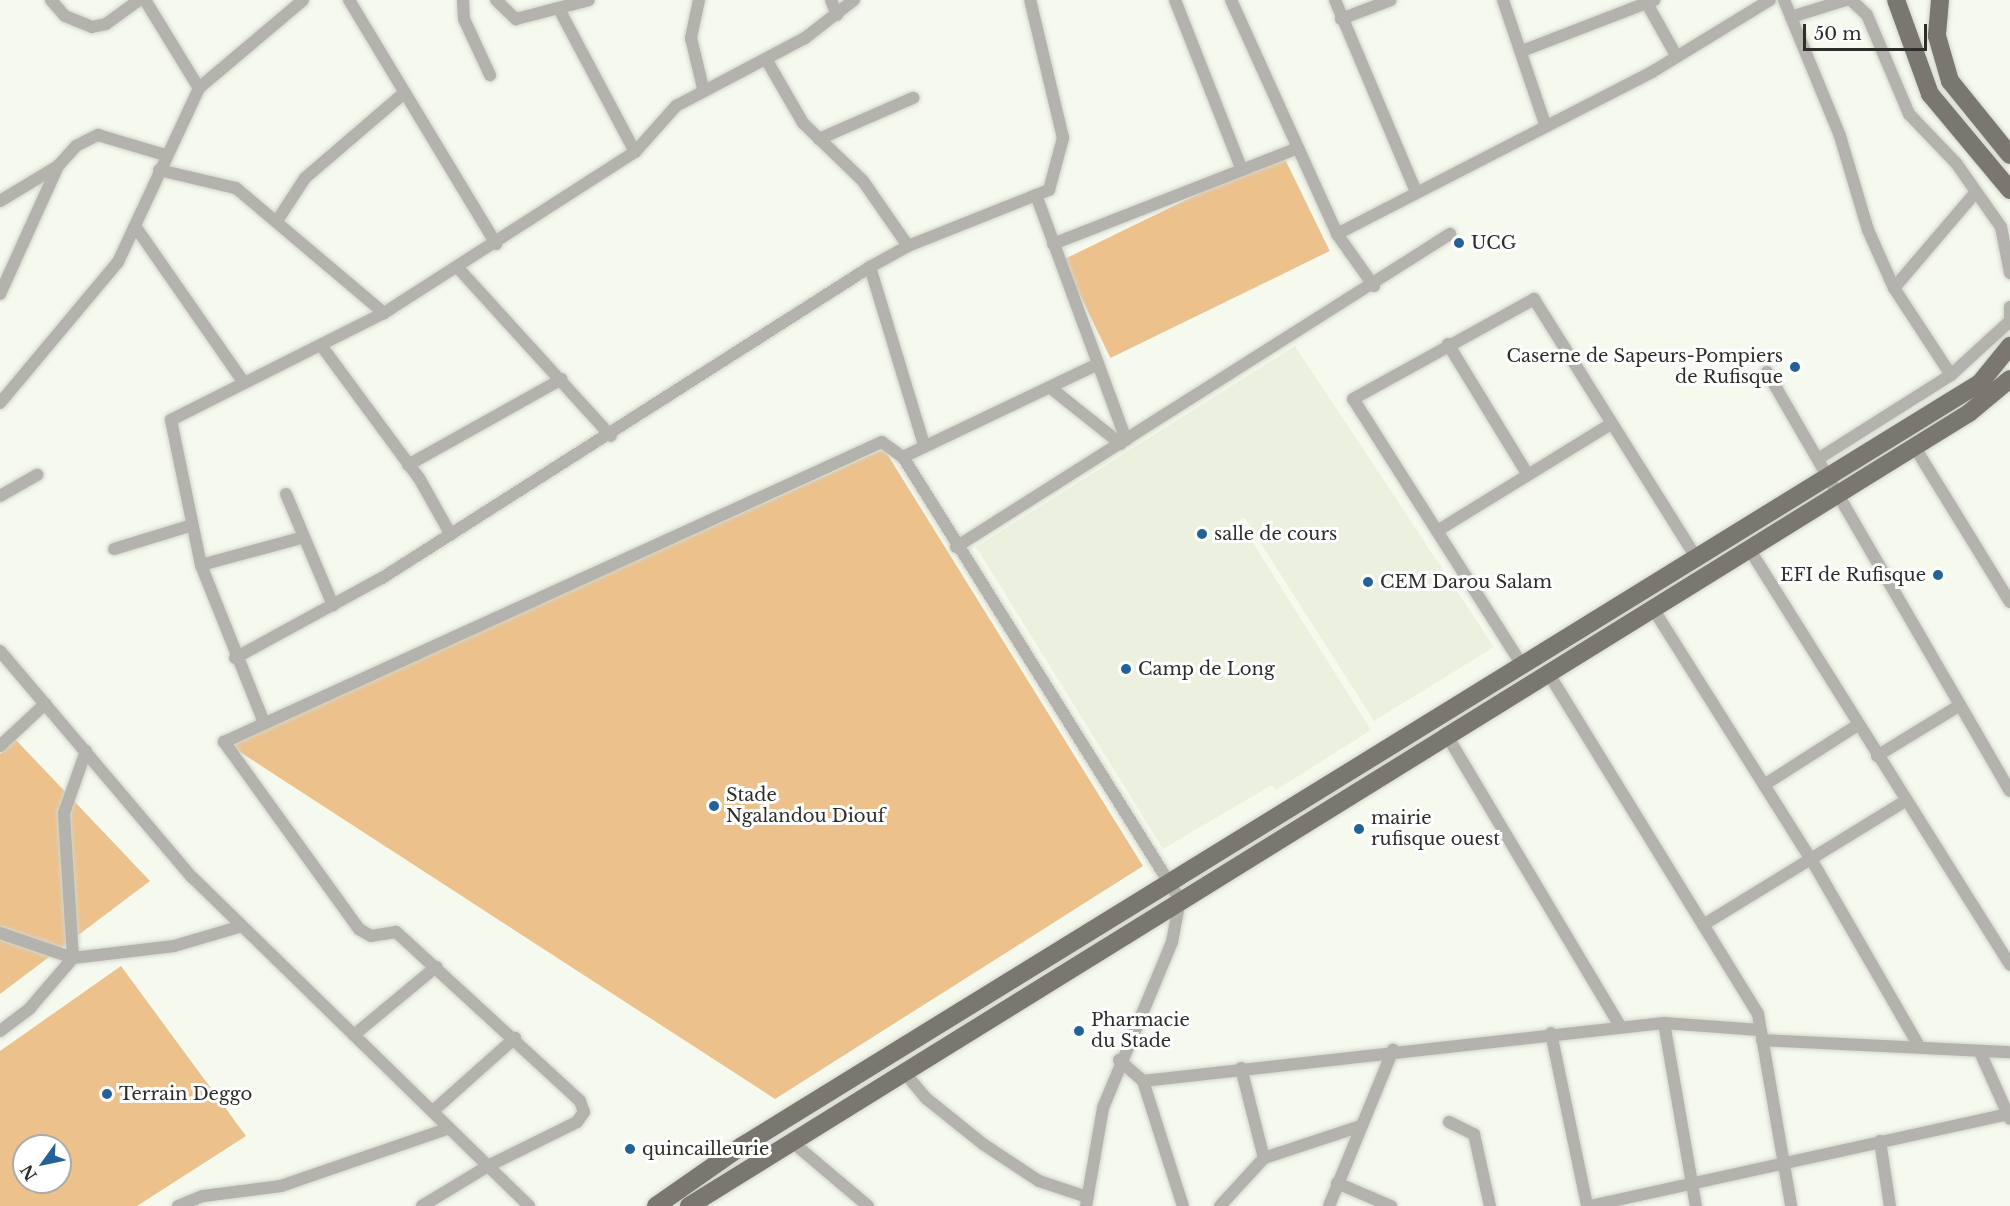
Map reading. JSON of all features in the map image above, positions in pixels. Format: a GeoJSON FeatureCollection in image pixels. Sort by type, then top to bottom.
{"type":"FeatureCollection","features":[{"type":"Feature","properties":{"kind":"main road"},"geometry":{"type":"LineString","coordinates":[[1896,0],[1929,94],[2010,190]]}},
{"type":"Feature","properties":{"kind":"main road"},"geometry":{"type":"LineString","coordinates":[[1940,0],[1937,36],[1950,81],[2010,155]]}},
{"type":"Feature","properties":{"kind":"main road"},"geometry":{"type":"LineString","coordinates":[[656,1206],[742,1146],[1446,734],[1748,547],[1980,382],[2010,346]]}},
{"type":"Feature","properties":{"kind":"main road"},"geometry":{"type":"LineString","coordinates":[[689,1206],[791,1140],[903,1072],[1522,665],[1696,557],[1833,485],[1914,446],[2010,379]]}},
{"type":"Feature","properties":{"kind":"street"},"geometry":{"type":"LineString","coordinates":[[51,0],[65,16],[92,27],[106,24],[139,0]]}},
{"type":"Feature","properties":{"kind":"street"},"geometry":{"type":"LineString","coordinates":[[145,0],[199,88]]}},
{"type":"Feature","properties":{"kind":"street"},"geometry":{"type":"LineString","coordinates":[[0,403],[102,284],[135,226],[165,155],[199,88],[303,0]]}},
{"type":"Feature","properties":{"kind":"street"},"geometry":{"type":"LineString","coordinates":[[349,0],[496,244]]}},
{"type":"Feature","properties":{"kind":"street"},"geometry":{"type":"LineString","coordinates":[[463,0],[464,19],[490,75]]}},
{"type":"Feature","properties":{"kind":"street"},"geometry":{"type":"LineString","coordinates":[[496,0],[516,19],[589,0]]}},
{"type":"Feature","properties":{"kind":"street"},"geometry":{"type":"LineString","coordinates":[[699,0],[691,38],[703,88]]}},
{"type":"Feature","properties":{"kind":"street"},"geometry":{"type":"LineString","coordinates":[[831,0],[837,15]]}},
{"type":"Feature","properties":{"kind":"street"},"geometry":{"type":"LineString","coordinates":[[263,720],[235,658],[189,526],[171,420],[244,383],[323,348],[458,268],[635,152],[676,106],[703,88],[766,59],[837,15],[854,0]]}},
{"type":"Feature","properties":{"kind":"street"},"geometry":{"type":"LineString","coordinates":[[235,658],[333,605],[451,535],[611,436],[870,267],[908,246],[1049,190],[1064,152],[1030,0]]}},
{"type":"Feature","properties":{"kind":"street"},"geometry":{"type":"LineString","coordinates":[[1175,0],[1242,170]]}},
{"type":"Feature","properties":{"kind":"street"},"geometry":{"type":"LineString","coordinates":[[1231,0],[1296,149],[1337,234],[1374,286]]}},
{"type":"Feature","properties":{"kind":"street"},"geometry":{"type":"LineString","coordinates":[[1335,0],[1341,19],[1416,192]]}},
{"type":"Feature","properties":{"kind":"street"},"geometry":{"type":"LineString","coordinates":[[1341,19],[1391,0]]}},
{"type":"Feature","properties":{"kind":"street"},"geometry":{"type":"LineString","coordinates":[[1503,0],[1545,124]]}},
{"type":"Feature","properties":{"kind":"street"},"geometry":{"type":"LineString","coordinates":[[1522,51],[1648,0],[1677,57]]}},
{"type":"Feature","properties":{"kind":"street"},"geometry":{"type":"LineString","coordinates":[[1337,234],[1677,57],[1770,0]]}},
{"type":"Feature","properties":{"kind":"street"},"geometry":{"type":"LineString","coordinates":[[1784,0],[1894,288],[1951,375]]}},
{"type":"Feature","properties":{"kind":"street"},"geometry":{"type":"LineString","coordinates":[[1791,17],[1846,0]]}},
{"type":"Feature","properties":{"kind":"street"},"geometry":{"type":"LineString","coordinates":[[1851,0],[1868,15],[1909,114],[1976,192],[2001,227],[2010,273]]}},
{"type":"Feature","properties":{"kind":"street"},"geometry":{"type":"LineString","coordinates":[[559,9],[635,152]]}},
{"type":"Feature","properties":{"kind":"street"},"geometry":{"type":"LineString","coordinates":[[766,59],[782,92],[819,139],[863,181],[908,246]]}},
{"type":"Feature","properties":{"kind":"street"},"geometry":{"type":"LineString","coordinates":[[277,221],[305,178],[404,93]]}},
{"type":"Feature","properties":{"kind":"street"},"geometry":{"type":"LineString","coordinates":[[819,139],[913,98]]}},
{"type":"Feature","properties":{"kind":"street"},"geometry":{"type":"LineString","coordinates":[[0,201],[58,166],[76,146],[98,135],[165,155]]}},
{"type":"Feature","properties":{"kind":"street"},"geometry":{"type":"LineString","coordinates":[[1053,244],[1296,149]]}},
{"type":"Feature","properties":{"kind":"street"},"geometry":{"type":"LineString","coordinates":[[0,294],[58,166]]}},
{"type":"Feature","properties":{"kind":"street"},"geometry":{"type":"LineString","coordinates":[[159,170],[236,188],[384,313]]}},
{"type":"Feature","properties":{"kind":"street"},"geometry":{"type":"LineString","coordinates":[[1894,288],[1976,192]]}},
{"type":"Feature","properties":{"kind":"street"},"geometry":{"type":"LineString","coordinates":[[1036,195],[1124,442]]}},
{"type":"Feature","properties":{"kind":"street"},"geometry":{"type":"LineString","coordinates":[[135,226],[244,383]]}},
{"type":"Feature","properties":{"kind":"street"},"geometry":{"type":"LineString","coordinates":[[956,547],[1374,286],[1450,234]]}},
{"type":"Feature","properties":{"kind":"street"},"geometry":{"type":"LineString","coordinates":[[870,267],[924,445]]}},
{"type":"Feature","properties":{"kind":"street"},"geometry":{"type":"LineString","coordinates":[[458,268],[562,379],[611,436]]}},
{"type":"Feature","properties":{"kind":"street"},"geometry":{"type":"LineString","coordinates":[[1522,665],[1353,399],[1448,344],[1534,299],[1609,425],[1696,557]]}},
{"type":"Feature","properties":{"kind":"street"},"geometry":{"type":"LineString","coordinates":[[1818,459],[1951,375],[2010,321],[2010,307]]}},
{"type":"Feature","properties":{"kind":"street"},"geometry":{"type":"LineString","coordinates":[[1448,344],[1528,475]]}},
{"type":"Feature","properties":{"kind":"street"},"geometry":{"type":"LineString","coordinates":[[323,348],[408,465],[451,535]]}},
{"type":"Feature","properties":{"kind":"street"},"geometry":{"type":"LineString","coordinates":[[903,457],[924,445],[1052,389],[1098,364]]}},
{"type":"Feature","properties":{"kind":"street"},"geometry":{"type":"LineString","coordinates":[[1767,372],[1957,707],[2010,791]]}},
{"type":"Feature","properties":{"kind":"street"},"geometry":{"type":"LineString","coordinates":[[408,465],[562,379]]}},
{"type":"Feature","properties":{"kind":"street"},"geometry":{"type":"LineString","coordinates":[[1052,389],[1124,442]]}},
{"type":"Feature","properties":{"kind":"street"},"geometry":{"type":"LineString","coordinates":[[1437,531],[1609,425]]}},
{"type":"Feature","properties":{"kind":"street"},"geometry":{"type":"LineString","coordinates":[[422,1206],[488,1166],[577,1122],[584,1112],[580,1101],[515,1038],[396,932],[371,936],[360,929],[226,750],[230,736],[882,442],[903,457],[956,547],[1175,892],[1172,942],[1119,1060],[1103,1107],[1087,1202],[1039,1181],[983,1144],[927,1099],[903,1072]]}},
{"type":"Feature","properties":{"kind":"street"},"geometry":{"type":"LineString","coordinates":[[1914,446],[2010,602]]}},
{"type":"Feature","properties":{"kind":"street"},"geometry":{"type":"LineString","coordinates":[[0,496],[37,475]]}},
{"type":"Feature","properties":{"kind":"street"},"geometry":{"type":"LineString","coordinates":[[286,494],[301,538],[333,605]]}},
{"type":"Feature","properties":{"kind":"street"},"geometry":{"type":"LineString","coordinates":[[114,549],[189,526]]}},
{"type":"Feature","properties":{"kind":"street"},"geometry":{"type":"LineString","coordinates":[[201,565],[301,538]]}},
{"type":"Feature","properties":{"kind":"street"},"geometry":{"type":"LineString","coordinates":[[1748,547],[1905,801],[2010,965]]}},
{"type":"Feature","properties":{"kind":"street"},"geometry":{"type":"LineString","coordinates":[[1652,607],[1811,860],[1918,1044]]}},
{"type":"Feature","properties":{"kind":"street"},"geometry":{"type":"LineString","coordinates":[[0,651],[192,877],[529,1206]]}},
{"type":"Feature","properties":{"kind":"street"},"geometry":{"type":"LineString","coordinates":[[1547,671],[1758,1014],[1791,1206]]}},
{"type":"Feature","properties":{"kind":"street"},"geometry":{"type":"LineString","coordinates":[[0,746],[45,704]]}},
{"type":"Feature","properties":{"kind":"street"},"geometry":{"type":"LineString","coordinates":[[1877,756],[1957,707]]}},
{"type":"Feature","properties":{"kind":"street"},"geometry":{"type":"LineString","coordinates":[[1764,785],[1858,725]]}},
{"type":"Feature","properties":{"kind":"street"},"geometry":{"type":"LineString","coordinates":[[1446,734],[1621,1027]]}},
{"type":"Feature","properties":{"kind":"street"},"geometry":{"type":"LineString","coordinates":[[0,1030],[30,1008],[73,958],[64,813],[86,751]]}},
{"type":"Feature","properties":{"kind":"street"},"geometry":{"type":"LineString","coordinates":[[1703,925],[1905,801]]}},
{"type":"Feature","properties":{"kind":"street"},"geometry":{"type":"LineString","coordinates":[[0,933],[73,958],[174,946],[242,926]]}},
{"type":"Feature","properties":{"kind":"street"},"geometry":{"type":"LineString","coordinates":[[354,1035],[436,967]]}},
{"type":"Feature","properties":{"kind":"street"},"geometry":{"type":"LineString","coordinates":[[1664,1023],[1696,1206]]}},
{"type":"Feature","properties":{"kind":"street"},"geometry":{"type":"LineString","coordinates":[[1143,1081],[1393,1050],[1664,1023],[1761,1035],[1918,1044],[1980,1052],[2010,1052]]}},
{"type":"Feature","properties":{"kind":"street"},"geometry":{"type":"LineString","coordinates":[[1551,1033],[1589,1206],[1880,1141],[2009,1117],[1980,1052]]}},
{"type":"Feature","properties":{"kind":"street"},"geometry":{"type":"LineString","coordinates":[[433,1111],[515,1038]]}},
{"type":"Feature","properties":{"kind":"street"},"geometry":{"type":"LineString","coordinates":[[1329,1206],[1393,1050]]}},
{"type":"Feature","properties":{"kind":"street"},"geometry":{"type":"LineString","coordinates":[[1119,1060],[1143,1081],[1183,1206]]}},
{"type":"Feature","properties":{"kind":"street"},"geometry":{"type":"LineString","coordinates":[[1241,1068],[1264,1158]]}},
{"type":"Feature","properties":{"kind":"street"},"geometry":{"type":"LineString","coordinates":[[1449,1122],[1474,1134],[1490,1206]]}},
{"type":"Feature","properties":{"kind":"street"},"geometry":{"type":"LineString","coordinates":[[1222,1206],[1264,1158],[1361,1126]]}},
{"type":"Feature","properties":{"kind":"street"},"geometry":{"type":"LineString","coordinates":[[178,1206],[203,1196],[281,1186],[449,1128]]}},
{"type":"Feature","properties":{"kind":"street"},"geometry":{"type":"LineString","coordinates":[[791,1140],[868,1206]]}},
{"type":"Feature","properties":{"kind":"street"},"geometry":{"type":"LineString","coordinates":[[1880,1141],[1890,1206]]}},
{"type":"Feature","properties":{"kind":"street"},"geometry":{"type":"LineString","coordinates":[[1337,1183],[1391,1206]]}},
{"type":"Feature","properties":{"kind":"shaded area"},"geometry":{"type":"Polygon","coordinates":[[[1282,153],[1330,251],[1110,358],[1063,260],[1282,153]]]}},
{"type":"Feature","properties":{"kind":"shaded area"},"geometry":{"type":"Polygon","coordinates":[[[1295,346],[1494,647],[1374,721],[1244,517],[1239,521],[1371,730],[1276,790],[1272,785],[1163,849],[976,547],[1295,346]]]}},
{"type":"Feature","properties":{"kind":"shaded area","name":"Stade Ngalandou Diouf"},"geometry":{"type":"Polygon","coordinates":[[[884,449],[1143,866],[775,1099],[229,745],[884,449]]]}},
{"type":"Feature","properties":{"kind":"shaded area"},"geometry":{"type":"Polygon","coordinates":[[[16,740],[150,881],[0,994],[0,754],[16,740]]]}},
{"type":"Feature","properties":{"kind":"shaded area","name":"Terrain Deggo"},"geometry":{"type":"Polygon","coordinates":[[[121,966],[246,1136],[137,1206],[0,1206],[0,1051],[121,966]]]}},
{"type":"Feature","properties":{"kind":"place","name":"UCG"},"geometry":{"type":"Point","coordinates":[1459,243]}},
{"type":"Feature","properties":{"kind":"place","name":"Caserne de Sapeurs-Pompiers de Rufisque"},"geometry":{"type":"Point","coordinates":[1795,367]}},
{"type":"Feature","properties":{"kind":"place","name":"salle de cours"},"geometry":{"type":"Point","coordinates":[1202,534]}},
{"type":"Feature","properties":{"kind":"place","name":"EFI de Rufisque"},"geometry":{"type":"Point","coordinates":[1938,575]}},
{"type":"Feature","properties":{"kind":"place","name":"CEM Darou Salam"},"geometry":{"type":"Point","coordinates":[1368,582]}},
{"type":"Feature","properties":{"kind":"place","name":"Camp de Long"},"geometry":{"type":"Point","coordinates":[1126,669]}},
{"type":"Feature","properties":{"kind":"place","name":"Stade Ngalandou Diouf"},"geometry":{"type":"Point","coordinates":[714,806]}},
{"type":"Feature","properties":{"kind":"place","name":"mairie rufisque ouest"},"geometry":{"type":"Point","coordinates":[1359,829]}},
{"type":"Feature","properties":{"kind":"place","name":"Pharmacie du Stade"},"geometry":{"type":"Point","coordinates":[1079,1031]}},
{"type":"Feature","properties":{"kind":"place","name":"Terrain Deggo"},"geometry":{"type":"Point","coordinates":[107,1094]}},
{"type":"Feature","properties":{"kind":"place","name":"quincailleurie"},"geometry":{"type":"Point","coordinates":[630,1149]}}]}
